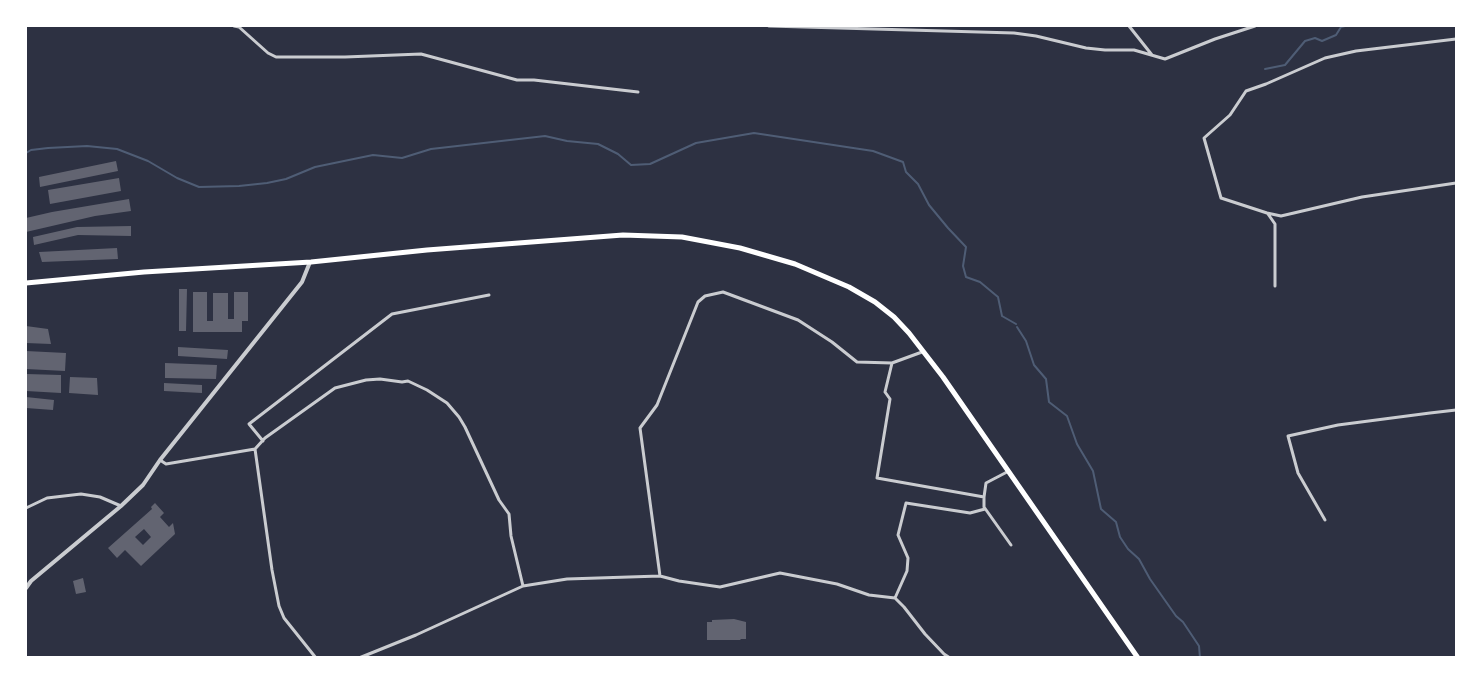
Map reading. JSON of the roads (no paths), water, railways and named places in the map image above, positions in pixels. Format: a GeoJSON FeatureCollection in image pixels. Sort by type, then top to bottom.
{"type":"FeatureCollection","features":[{"type":"Feature","properties":{"kind":"main road"},"geometry":{"type":"LineString","coordinates":[[26,283],[144,272],[311,262],[419,250],[643,235],[682,237],[740,248],[795,264],[849,287],[885,309],[902,325],[924,351],[1138,657]]}},
{"type":"Feature","properties":{"kind":"street"},"geometry":{"type":"LineString","coordinates":[[234,26],[239,27],[268,53],[276,57],[422,54],[517,80],[638,92]]}},
{"type":"Feature","properties":{"kind":"street"},"geometry":{"type":"LineString","coordinates":[[769,26],[1014,33],[1086,48],[1134,50],[1165,59],[1256,26]]}},
{"type":"Feature","properties":{"kind":"street"},"geometry":{"type":"LineString","coordinates":[[1129,26],[1153,56]]}},
{"type":"Feature","properties":{"kind":"street"},"geometry":{"type":"LineString","coordinates":[[1456,39],[1356,51],[1325,58],[1246,91],[1230,115],[1204,138],[1221,198],[1281,216],[1362,197],[1456,183]]}},
{"type":"Feature","properties":{"kind":"street"},"geometry":{"type":"LineString","coordinates":[[1267,213],[1275,224],[1275,286]]}},
{"type":"Feature","properties":{"kind":"street"},"geometry":{"type":"LineString","coordinates":[[26,588],[31,580],[122,506],[142,485],[302,282],[311,262]]}},
{"type":"Feature","properties":{"kind":"street"},"geometry":{"type":"LineString","coordinates":[[660,576],[639,428],[657,405],[698,302],[705,296],[723,292],[798,320],[857,362],[892,363],[924,351]]}},
{"type":"Feature","properties":{"kind":"street"},"geometry":{"type":"LineString","coordinates":[[263,441],[249,424],[392,314],[489,295]]}},
{"type":"Feature","properties":{"kind":"street"},"geometry":{"type":"LineString","coordinates":[[892,363],[885,392],[890,399],[877,478],[984,497]]}},
{"type":"Feature","properties":{"kind":"street"},"geometry":{"type":"LineString","coordinates":[[160,460],[166,464],[255,449],[266,438],[335,388],[366,380],[408,381],[447,403],[465,427],[499,500],[509,514],[511,536],[523,586]]}},
{"type":"Feature","properties":{"kind":"street"},"geometry":{"type":"LineString","coordinates":[[1324,520],[1298,473],[1288,436],[1338,425],[1456,410]]}},
{"type":"Feature","properties":{"kind":"street"},"geometry":{"type":"LineString","coordinates":[[255,449],[279,606],[284,618],[316,657]]}},
{"type":"Feature","properties":{"kind":"street"},"geometry":{"type":"LineString","coordinates":[[1009,471],[986,483],[984,507],[1011,545]]}},
{"type":"Feature","properties":{"kind":"street"},"geometry":{"type":"LineString","coordinates":[[26,508],[47,498],[81,494],[100,497],[122,506]]}},
{"type":"Feature","properties":{"kind":"street"},"geometry":{"type":"LineString","coordinates":[[895,598],[907,571],[908,558],[898,535],[906,503],[970,513],[986,509]]}},
{"type":"Feature","properties":{"kind":"street"},"geometry":{"type":"LineString","coordinates":[[359,657],[416,635],[523,586],[567,579],[660,576],[680,582],[720,587],[780,573],[837,584],[869,595],[895,598],[925,634],[944,654],[950,657]]}},
{"type":"Feature","properties":{"kind":"waterway"},"geometry":{"type":"LineString","coordinates":[[1265,69],[1285,65],[1305,41],[1315,38],[1322,41],[1336,35],[1341,27],[1345,26]]}},
{"type":"Feature","properties":{"kind":"waterway"},"geometry":{"type":"LineString","coordinates":[[26,153],[31,150],[48,148],[87,146],[117,149],[148,161],[177,178],[199,187],[267,183],[286,179],[315,167],[373,155],[402,158],[431,149],[545,136],[598,144],[618,154],[631,165],[650,164],[696,143],[754,133],[873,151],[903,162],[906,172],[918,184],[929,205],[966,247],[963,266],[966,277],[980,282],[998,297],[1002,316],[1016,324]]}},
{"type":"Feature","properties":{"kind":"waterway"},"geometry":{"type":"LineString","coordinates":[[1017,327],[1026,341],[1034,365],[1046,379],[1049,402],[1067,416],[1077,444],[1093,471],[1101,509],[1116,522],[1120,537],[1128,549],[1139,559],[1150,579],[1199,646],[1200,658]]}}]}
